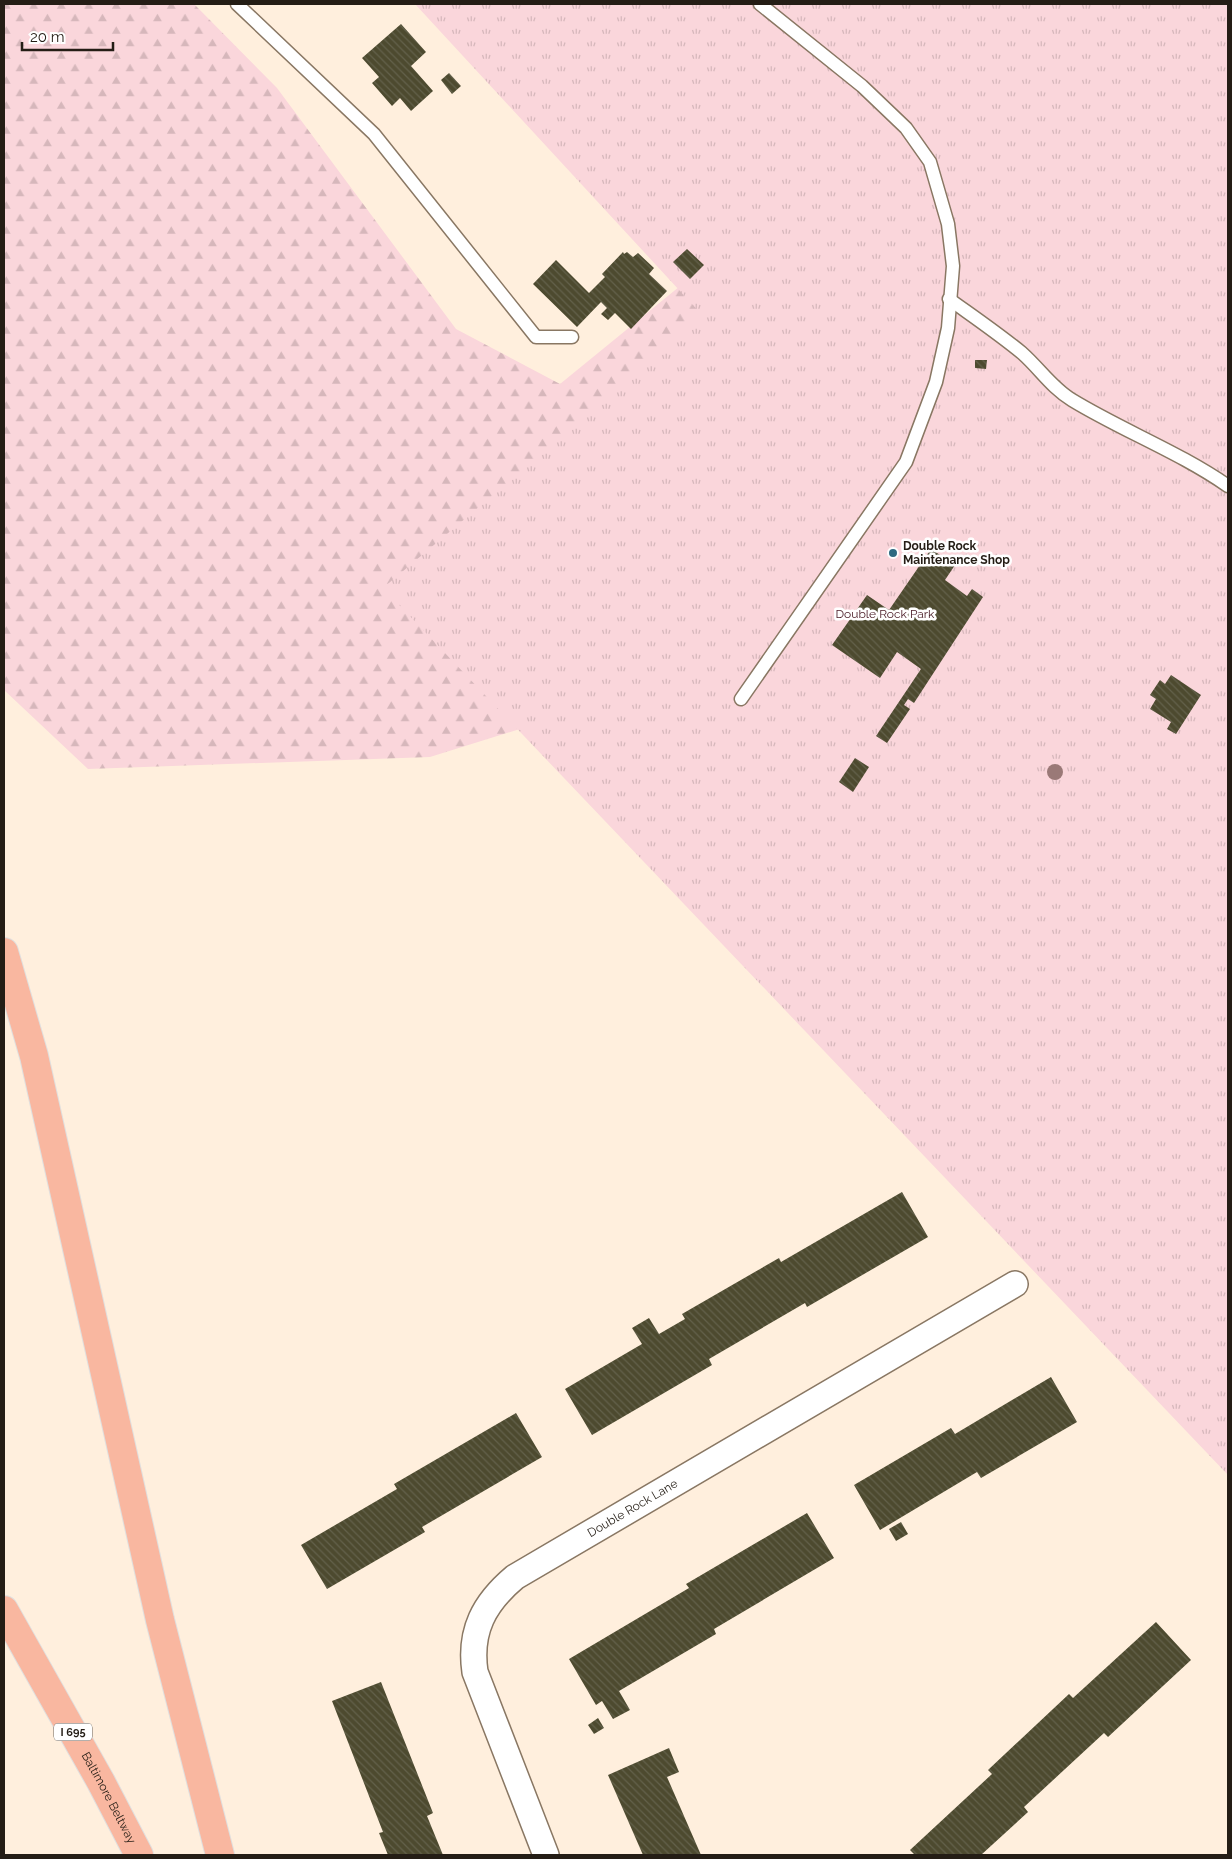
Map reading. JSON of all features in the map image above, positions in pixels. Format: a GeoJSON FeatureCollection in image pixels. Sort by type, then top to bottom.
{"type":"FeatureCollection","features":[{"type":"Feature","properties":{"kind":"highway"},"geometry":{"type":"LineString","coordinates":[[4,952],[34,1056],[160,1620],[220,1855]]}},
{"type":"Feature","properties":{"kind":"highway","name":"Baltimore Beltway"},"geometry":{"type":"LineString","coordinates":[[4,1610],[96,1773],[139,1855]]}},
{"type":"Feature","properties":{"kind":"street","name":"Double Rock Lane"},"geometry":{"type":"LineString","coordinates":[[546,1855],[475,1672],[473,1655],[475,1636],[485,1610],[498,1592],[515,1577],[1015,1284]]}},
{"type":"Feature","properties":{"kind":"lane"},"geometry":{"type":"LineString","coordinates":[[237,4],[374,134],[536,337],[572,337]]}},
{"type":"Feature","properties":{"kind":"lane"},"geometry":{"type":"LineString","coordinates":[[741,699],[906,462],[936,382],[948,328],[953,266],[952,240],[930,162],[906,128],[862,86],[760,4]]}},
{"type":"Feature","properties":{"kind":"lane"},"geometry":{"type":"LineString","coordinates":[[949,299],[1024,355],[1050,384],[1070,399],[1177,455],[1228,486]]}},
{"type":"Feature","properties":{"kind":"green space"},"geometry":{"type":"Polygon","coordinates":[[[4,4],[194,4],[277,88],[456,329],[560,384],[685,282],[855,155],[558,717],[430,757],[88,769],[4,690],[4,4]]]}},
{"type":"Feature","properties":{"kind":"green space","name":"Double Rock Park"},"geometry":{"type":"Polygon","coordinates":[[[415,4],[1228,4],[1228,1475],[383,588],[704,317],[415,4]]]}},
{"type":"Feature","properties":{"kind":"building"},"geometry":{"type":"Polygon","coordinates":[[[401,24],[426,52],[411,66],[433,91],[411,111],[400,98],[392,106],[372,83],[379,77],[362,58],[401,24]]]}},
{"type":"Feature","properties":{"kind":"building"},"geometry":{"type":"Polygon","coordinates":[[[449,73],[461,86],[452,94],[441,80],[449,73]]]}},
{"type":"Feature","properties":{"kind":"building"},"geometry":{"type":"Polygon","coordinates":[[[687,249],[704,265],[690,279],[673,262],[687,249]]]}},
{"type":"Feature","properties":{"kind":"building"},"geometry":{"type":"Polygon","coordinates":[[[623,252],[624,254],[627,252],[633,257],[638,253],[654,268],[649,274],[667,291],[631,329],[615,313],[608,320],[601,314],[607,308],[601,302],[577,327],[533,284],[556,260],[589,293],[605,277],[602,274],[623,252]]]}},
{"type":"Feature","properties":{"kind":"building"},"geometry":{"type":"Polygon","coordinates":[[[975,360],[987,360],[986,369],[975,368],[975,360]]]}},
{"type":"Feature","properties":{"kind":"building"},"geometry":{"type":"Polygon","coordinates":[[[931,549],[955,565],[945,580],[967,596],[972,589],[983,597],[914,703],[908,699],[904,705],[910,709],[887,743],[876,736],[921,669],[897,652],[880,678],[832,645],[867,595],[889,610],[931,549]]]}},
{"type":"Feature","properties":{"kind":"building"},"geometry":{"type":"Polygon","coordinates":[[[1171,675],[1201,695],[1176,734],[1167,729],[1171,722],[1150,709],[1156,699],[1150,695],[1160,680],[1165,684],[1171,675]]]}},
{"type":"Feature","properties":{"kind":"building"},"geometry":{"type":"Polygon","coordinates":[[[855,758],[869,767],[853,792],[839,782],[855,758]]]}},
{"type":"Feature","properties":{"kind":"building"},"geometry":{"type":"Polygon","coordinates":[[[902,1192],[928,1237],[807,1307],[805,1303],[709,1359],[712,1365],[592,1435],[565,1389],[642,1344],[632,1328],[649,1318],[659,1334],[685,1319],[682,1314],[779,1258],[781,1262],[902,1192]]]}},
{"type":"Feature","properties":{"kind":"building"},"geometry":{"type":"Polygon","coordinates":[[[1051,1377],[1077,1422],[981,1478],[977,1472],[880,1530],[854,1485],[951,1428],[955,1434],[1051,1377]]]}},
{"type":"Feature","properties":{"kind":"building"},"geometry":{"type":"Polygon","coordinates":[[[516,1413],[542,1457],[422,1527],[425,1532],[327,1589],[301,1545],[397,1489],[394,1484],[516,1413]]]}},
{"type":"Feature","properties":{"kind":"building"},"geometry":{"type":"Polygon","coordinates":[[[807,1513],[834,1558],[714,1629],[716,1634],[619,1691],[630,1710],[613,1719],[602,1701],[596,1705],[569,1659],[689,1588],[686,1584],[807,1513]]]}},
{"type":"Feature","properties":{"kind":"building"},"geometry":{"type":"Polygon","coordinates":[[[901,1522],[908,1534],[896,1541],[889,1529],[901,1522]]]}},
{"type":"Feature","properties":{"kind":"building"},"geometry":{"type":"Polygon","coordinates":[[[1156,1622],[1191,1660],[1108,1737],[1104,1733],[1024,1807],[1028,1812],[981,1855],[915,1855],[910,1850],[992,1774],[988,1770],[1069,1694],[1073,1698],[1156,1622]]]}},
{"type":"Feature","properties":{"kind":"building"},"geometry":{"type":"Polygon","coordinates":[[[381,1682],[433,1813],[427,1816],[443,1855],[388,1855],[379,1833],[383,1832],[332,1701],[381,1682]]]}},
{"type":"Feature","properties":{"kind":"building"},"geometry":{"type":"Polygon","coordinates":[[[598,1718],[604,1728],[594,1734],[588,1725],[598,1718]]]}},
{"type":"Feature","properties":{"kind":"building"},"geometry":{"type":"Polygon","coordinates":[[[669,1748],[679,1772],[667,1777],[701,1855],[643,1855],[608,1775],[669,1748]]]}},
{"type":"Feature","properties":{"kind":"place","name":"Double Rock Maintenance Shop"},"geometry":{"type":"Point","coordinates":[893,553]}}]}
